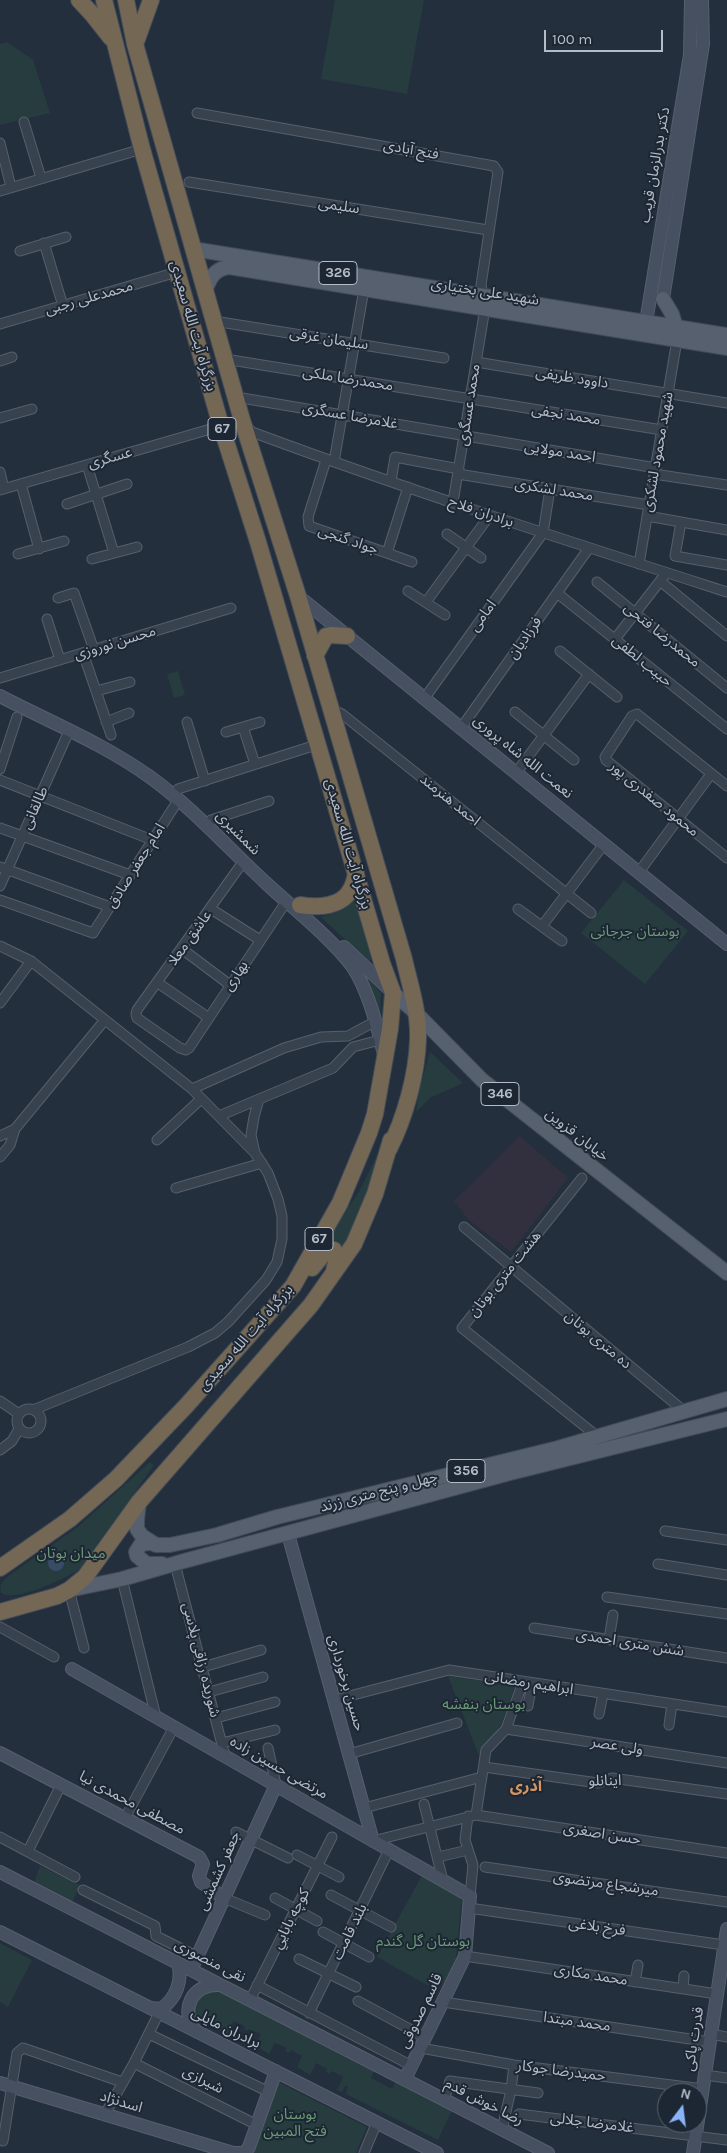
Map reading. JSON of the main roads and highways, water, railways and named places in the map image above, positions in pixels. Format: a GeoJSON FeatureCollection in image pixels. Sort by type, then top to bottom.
{"type":"FeatureCollection","features":[{"type":"Feature","properties":{"kind":"highway"},"geometry":{"type":"LineString","coordinates":[[78,0],[92,14],[114,42]]}},
{"type":"Feature","properties":{"kind":"highway","name":"بزرگراه آیت الله سعیدی"},"geometry":{"type":"LineString","coordinates":[[0,1568],[70,1519],[116,1479],[186,1406],[293,1286],[340,1203],[369,1133],[375,1114],[385,1059],[393,993],[258,542],[221,426],[177,272],[104,0]]}},
{"type":"Feature","properties":{"kind":"highway","name":"بزرگراه آیت الله سعیدی"},"geometry":{"type":"LineString","coordinates":[[0,1612],[63,1593],[85,1577],[139,1502],[312,1305],[354,1244],[375,1194],[389,1149],[416,1012],[394,920],[298,596],[242,420],[205,291],[135,44],[126,0]]}},
{"type":"Feature","properties":{"kind":"highway"},"geometry":{"type":"LineString","coordinates":[[135,44],[151,0]]}},
{"type":"Feature","properties":{"kind":"highway"},"geometry":{"type":"LineString","coordinates":[[315,656],[326,636],[347,636]]}},
{"type":"Feature","properties":{"kind":"highway"},"geometry":{"type":"LineString","coordinates":[[293,903],[315,907],[327,906],[351,890],[356,873]]}},
{"type":"Feature","properties":{"kind":"highway"},"geometry":{"type":"LineString","coordinates":[[293,1286],[311,1269],[324,1252],[329,1250],[334,1250],[337,1258],[332,1276]]}},
{"type":"Feature","properties":{"kind":"highway"},"geometry":{"type":"LineString","coordinates":[[0,1577],[18,1556]]}},
{"type":"Feature","properties":{"kind":"highway"},"geometry":{"type":"LineString","coordinates":[[0,1598],[63,1593]]}},
{"type":"Feature","properties":{"kind":"main road","name":"شهید علی بختیاری"},"geometry":{"type":"LineString","coordinates":[[193,249],[484,302],[676,333],[727,348]]}},
{"type":"Feature","properties":{"kind":"main road","name":"شهید علی بختیاری"},"geometry":{"type":"LineString","coordinates":[[205,291],[209,278],[217,270],[229,267],[364,289],[625,319],[645,328]]}},
{"type":"Feature","properties":{"kind":"main road"},"geometry":{"type":"LineString","coordinates":[[657,297],[672,314],[676,333]]}},
{"type":"Feature","properties":{"kind":"main road","name":"326"},"geometry":{"type":"LineString","coordinates":[[676,333],[727,335]]}},
{"type":"Feature","properties":{"kind":"main road","name":"خیابان قزوین"},"geometry":{"type":"LineString","coordinates":[[393,993],[416,1012],[482,1080],[727,1273]]}},
{"type":"Feature","properties":{"kind":"main road","name":"چهل و پنج متری زرند"},"geometry":{"type":"LineString","coordinates":[[150,1543],[163,1546],[217,1535],[277,1517],[598,1438],[727,1399]]}},
{"type":"Feature","properties":{"kind":"main road","name":"چهل و پنج متری زرند"},"geometry":{"type":"LineString","coordinates":[[63,1593],[122,1580],[180,1562],[510,1473],[727,1419]]}},
{"type":"Feature","properties":{"kind":"main road"},"geometry":{"type":"LineString","coordinates":[[139,1502],[138,1529],[150,1543]]}},
{"type":"Feature","properties":{"kind":"main road"},"geometry":{"type":"LineString","coordinates":[[150,1543],[141,1544],[136,1552],[136,1556],[143,1563],[154,1565],[180,1562]]}},
{"type":"Feature","properties":{"kind":"main road"},"geometry":{"type":"LineString","coordinates":[[0,1564],[18,1556]]}},
{"type":"Feature","properties":{"kind":"water"},"geometry":{"type":"Polygon","coordinates":[[[56,1555],[64,1563],[56,1571],[48,1563],[56,1555]]]}},
{"type":"Feature","properties":{"kind":"district","name":"آذری"},"geometry":{"type":"Point","coordinates":[526,1786]}},
{"type":"Feature","properties":{"kind":"park label","name":"بوستان جرجانی"},"geometry":{"type":"Point","coordinates":[635,932]}},
{"type":"Feature","properties":{"kind":"park label","name":"میدان بوتان"},"geometry":{"type":"Point","coordinates":[71,1554]}},
{"type":"Feature","properties":{"kind":"park label","name":"بوستان بنفشه"},"geometry":{"type":"Point","coordinates":[484,1705]}},
{"type":"Feature","properties":{"kind":"park label","name":"بوستان گل گندم"},"geometry":{"type":"Point","coordinates":[423,1942]}},
{"type":"Feature","properties":{"kind":"park label","name":"بوستان فتح المبین"},"geometry":{"type":"Point","coordinates":[295,2124]}}]}
